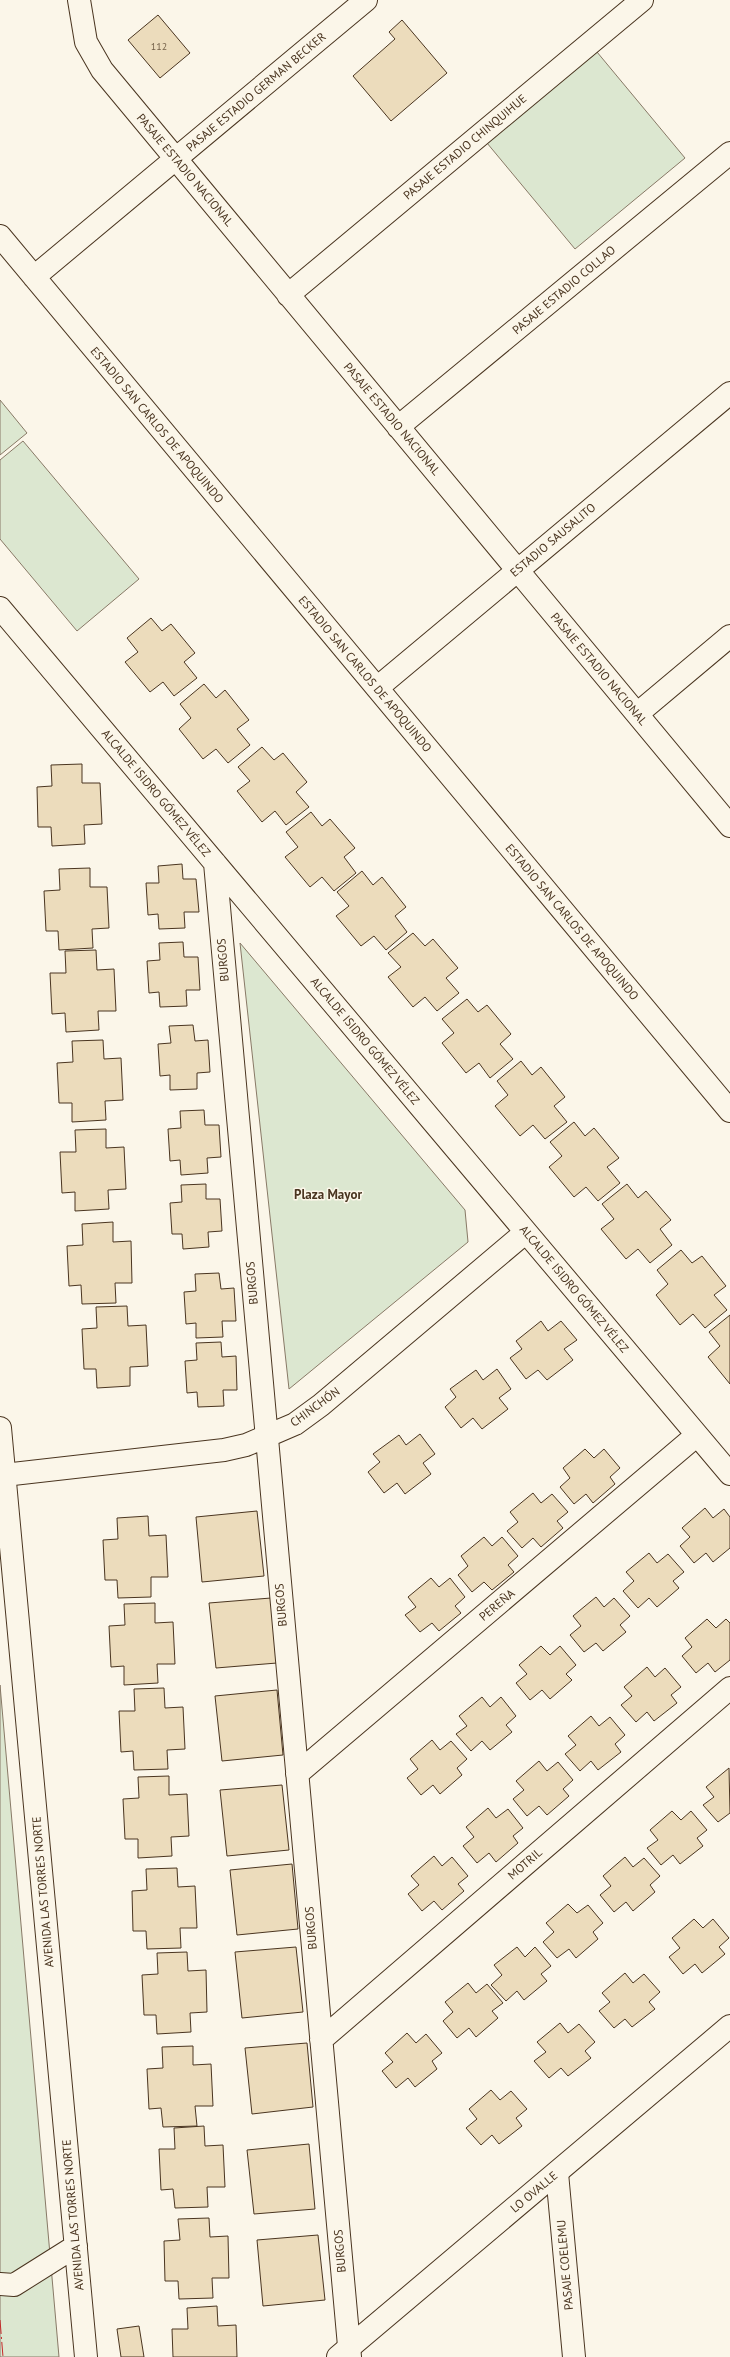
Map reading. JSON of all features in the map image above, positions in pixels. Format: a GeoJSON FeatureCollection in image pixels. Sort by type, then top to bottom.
{"type":"FeatureCollection","features":[{"type":"Feature","properties":{"kind":"street","name":"PASAJE ESTADIO GERMAN BECKER"},"geometry":{"type":"LineString","coordinates":[[34,277],[366,0]]}},
{"type":"Feature","properties":{"kind":"street","name":"PASAJE ESTADIO CHINQUIHUE"},"geometry":{"type":"LineString","coordinates":[[288,295],[642,0]]}},
{"type":"Feature","properties":{"kind":"street","name":"PASAJE ESTADIO NACIONAL"},"geometry":{"type":"LineString","coordinates":[[85,4],[86,42],[102,70],[730,826]]}},
{"type":"Feature","properties":{"kind":"street","name":"PASAJE ESTADIO COLLAO"},"geometry":{"type":"LineString","coordinates":[[398,426],[730,153]]}},
{"type":"Feature","properties":{"kind":"street","name":"ESTADIO SAN CARLOS DE APOQUINDO"},"geometry":{"type":"LineString","coordinates":[[0,236],[377,688],[726,1098]]}},
{"type":"Feature","properties":{"kind":"street","name":"ESTADIO SAUSALITO"},"geometry":{"type":"LineString","coordinates":[[377,688],[730,393]]}},
{"type":"Feature","properties":{"kind":"street","name":"ALCALDE ISIDRO GÓMEZ VÉLEZ"},"geometry":{"type":"LineString","coordinates":[[0,608],[730,1474]]}},
{"type":"Feature","properties":{"kind":"street"},"geometry":{"type":"LineString","coordinates":[[637,714],[730,636]]}},
{"type":"Feature","properties":{"kind":"street","name":"BURGOS"},"geometry":{"type":"LineString","coordinates":[[215,863],[321,2040],[345,2354]]}},
{"type":"Feature","properties":{"kind":"street","name":"CHINCHÓN"},"geometry":{"type":"LineString","coordinates":[[4,1474],[224,1450],[266,1438],[295,1424],[321,1405],[526,1232]]}},
{"type":"Feature","properties":{"kind":"street","name":"AVENIDA LAS TORRES NORTE"},"geometry":{"type":"LineString","coordinates":[[0,1428],[86,2357]]}},
{"type":"Feature","properties":{"kind":"street","name":"PEREÑA"},"geometry":{"type":"LineString","coordinates":[[297,1774],[697,1435]]}},
{"type":"Feature","properties":{"kind":"street","name":"MOTRIL"},"geometry":{"type":"LineString","coordinates":[[321,2040],[730,1688]]}},
{"type":"Feature","properties":{"kind":"street","name":"LO OVALLE"},"geometry":{"type":"LineString","coordinates":[[345,2354],[730,2026]]}},
{"type":"Feature","properties":{"kind":"street","name":"PASAJE COELEMU"},"geometry":{"type":"LineString","coordinates":[[557,2173],[574,2357]]}},
{"type":"Feature","properties":{"kind":"street"},"geometry":{"type":"LineString","coordinates":[[0,2284],[14,2285],[76,2246]]}},
{"type":"Feature","properties":{"kind":"green space"},"geometry":{"type":"Polygon","coordinates":[[[597,52],[685,158],[575,249],[487,143],[597,52]]]}},
{"type":"Feature","properties":{"kind":"green space"},"geometry":{"type":"Polygon","coordinates":[[[0,400],[27,433],[0,455],[0,400]]]}},
{"type":"Feature","properties":{"kind":"green space"},"geometry":{"type":"Polygon","coordinates":[[[23,441],[139,579],[77,631],[0,539],[0,460],[23,441]]]}},
{"type":"Feature","properties":{"kind":"green space"},"geometry":{"type":"Polygon","coordinates":[[[240,943],[465,1210],[468,1242],[289,1389],[240,943]]]}},
{"type":"Feature","properties":{"kind":"green space"},"geometry":{"type":"Polygon","coordinates":[[[0,1685],[59,2357],[0,2357],[0,1685]]]}},
{"type":"Feature","properties":{"kind":"building"},"geometry":{"type":"Polygon","coordinates":[[[158,15],[190,53],[160,78],[128,40],[158,15]]]}},
{"type":"Feature","properties":{"kind":"building"},"geometry":{"type":"Polygon","coordinates":[[[402,20],[447,73],[391,121],[353,76],[395,39],[389,32],[402,20]]]}},
{"type":"Feature","properties":{"kind":"building"},"geometry":{"type":"Polygon","coordinates":[[[151,618],[162,631],[171,624],[195,653],[184,662],[197,678],[174,696],[163,682],[150,692],[125,662],[138,652],[127,638],[151,618]]]}},
{"type":"Feature","properties":{"kind":"building"},"geometry":{"type":"Polygon","coordinates":[[[204,684],[216,698],[225,690],[249,720],[237,729],[250,745],[228,763],[216,749],[203,759],[179,729],[191,718],[180,704],[204,684]]]}},
{"type":"Feature","properties":{"kind":"building"},"geometry":{"type":"Polygon","coordinates":[[[262,747],[274,760],[283,753],[307,782],[296,792],[309,807],[286,825],[275,811],[262,822],[237,791],[250,781],[238,767],[262,747]]]}},
{"type":"Feature","properties":{"kind":"building"},"geometry":{"type":"Polygon","coordinates":[[[82,764],[82,783],[100,783],[102,824],[84,825],[85,844],[52,846],[51,827],[38,827],[37,787],[52,786],[51,765],[82,764]]]}},
{"type":"Feature","properties":{"kind":"building"},"geometry":{"type":"Polygon","coordinates":[[[311,812],[322,826],[330,819],[355,848],[344,857],[356,873],[334,891],[322,877],[310,887],[285,857],[298,847],[286,832],[311,812]]]}},
{"type":"Feature","properties":{"kind":"building"},"geometry":{"type":"Polygon","coordinates":[[[182,864],[183,879],[196,879],[199,912],[184,912],[185,928],[159,929],[158,914],[148,915],[146,883],[159,883],[158,866],[182,864]]]}},
{"type":"Feature","properties":{"kind":"building"},"geometry":{"type":"Polygon","coordinates":[[[90,868],[90,887],[107,887],[109,928],[92,929],[93,948],[59,950],[58,931],[46,931],[44,891],[60,890],[59,869],[90,868]]]}},
{"type":"Feature","properties":{"kind":"building"},"geometry":{"type":"Polygon","coordinates":[[[362,871],[373,885],[382,877],[406,907],[395,916],[407,932],[386,950],[374,936],[361,946],[336,916],[349,906],[337,892],[362,871]]]}},
{"type":"Feature","properties":{"kind":"building"},"geometry":{"type":"Polygon","coordinates":[[[413,933],[425,946],[433,939],[458,968],[446,978],[459,993],[437,1011],[425,997],[413,1007],[388,977],[401,967],[388,953],[413,933]]]}},
{"type":"Feature","properties":{"kind":"building"},"geometry":{"type":"Polygon","coordinates":[[[183,942],[184,957],[198,957],[200,990],[186,990],[187,1006],[160,1007],[159,992],[149,993],[147,961],[160,960],[159,943],[183,942]]]}},
{"type":"Feature","properties":{"kind":"building"},"geometry":{"type":"Polygon","coordinates":[[[96,950],[97,970],[114,969],[116,1011],[98,1011],[99,1030],[66,1032],[65,1013],[52,1014],[50,973],[66,973],[65,951],[96,950]]]}},
{"type":"Feature","properties":{"kind":"building"},"geometry":{"type":"Polygon","coordinates":[[[467,999],[478,1012],[487,1005],[511,1034],[500,1044],[513,1059],[490,1078],[479,1063],[466,1073],[442,1043],[454,1033],[442,1019],[467,999]]]}},
{"type":"Feature","properties":{"kind":"building"},"geometry":{"type":"Polygon","coordinates":[[[193,1025],[195,1041],[208,1040],[210,1072],[197,1073],[197,1089],[170,1090],[170,1075],[160,1076],[158,1044],[171,1043],[169,1026],[193,1025]]]}},
{"type":"Feature","properties":{"kind":"building"},"geometry":{"type":"Polygon","coordinates":[[[103,1040],[104,1059],[121,1058],[123,1100],[105,1101],[106,1120],[72,1122],[72,1103],[59,1103],[57,1063],[73,1062],[72,1041],[103,1040]]]}},
{"type":"Feature","properties":{"kind":"building"},"geometry":{"type":"Polygon","coordinates":[[[521,1061],[532,1075],[541,1067],[565,1097],[554,1106],[567,1122],[545,1139],[533,1125],[520,1136],[495,1106],[508,1095],[497,1081],[521,1061]]]}},
{"type":"Feature","properties":{"kind":"building"},"geometry":{"type":"Polygon","coordinates":[[[204,1110],[205,1125],[219,1125],[221,1157],[207,1158],[208,1173],[181,1175],[180,1160],[170,1161],[168,1129],[181,1128],[180,1111],[204,1110]]]}},
{"type":"Feature","properties":{"kind":"building"},"geometry":{"type":"Polygon","coordinates":[[[574,1122],[585,1136],[594,1128],[619,1158],[607,1167],[620,1183],[598,1201],[586,1187],[574,1197],[549,1167],[562,1156],[550,1142],[574,1122]]]}},
{"type":"Feature","properties":{"kind":"building"},"geometry":{"type":"Polygon","coordinates":[[[106,1129],[106,1148],[124,1147],[126,1189],[108,1190],[109,1209],[75,1211],[75,1192],[62,1193],[60,1152],[76,1152],[75,1130],[106,1129]]]}},
{"type":"Feature","properties":{"kind":"building"},"geometry":{"type":"Polygon","coordinates":[[[206,1184],[206,1199],[220,1199],[222,1231],[208,1232],[209,1247],[183,1249],[182,1234],[172,1234],[170,1203],[182,1202],[181,1185],[206,1184]]]}},
{"type":"Feature","properties":{"kind":"building"},"geometry":{"type":"Polygon","coordinates":[[[627,1184],[638,1198],[646,1191],[671,1220],[660,1229],[672,1245],[650,1263],[638,1249],[626,1259],[601,1229],[614,1219],[602,1204],[627,1184]]]}},
{"type":"Feature","properties":{"kind":"building"},"geometry":{"type":"Polygon","coordinates":[[[113,1222],[113,1242],[131,1241],[132,1283],[115,1283],[116,1303],[82,1304],[81,1285],[69,1286],[67,1246],[83,1245],[82,1224],[113,1222]]]}},
{"type":"Feature","properties":{"kind":"building"},"geometry":{"type":"Polygon","coordinates":[[[681,1250],[692,1263],[702,1256],[726,1286],[714,1295],[727,1310],[705,1328],[693,1314],[680,1325],[656,1295],[668,1284],[657,1270],[681,1250]]]}},
{"type":"Feature","properties":{"kind":"building"},"geometry":{"type":"Polygon","coordinates":[[[219,1273],[221,1289],[234,1288],[236,1321],[222,1321],[223,1337],[196,1338],[196,1323],[186,1324],[184,1292],[196,1291],[195,1274],[219,1273]]]}},
{"type":"Feature","properties":{"kind":"building"},"geometry":{"type":"Polygon","coordinates":[[[127,1306],[128,1326],[146,1325],[148,1366],[130,1367],[130,1386],[97,1388],[96,1369],[84,1369],[82,1329],[97,1328],[96,1307],[127,1306]]]}},
{"type":"Feature","properties":{"kind":"building"},"geometry":{"type":"Polygon","coordinates":[[[730,1315],[730,1384],[708,1357],[720,1346],[709,1332],[730,1315]]]}},
{"type":"Feature","properties":{"kind":"building"},"geometry":{"type":"Polygon","coordinates":[[[541,1321],[548,1331],[561,1321],[577,1340],[564,1349],[573,1360],[547,1380],[538,1370],[526,1379],[510,1358],[522,1349],[516,1341],[541,1321]]]}},
{"type":"Feature","properties":{"kind":"building"},"geometry":{"type":"Polygon","coordinates":[[[221,1342],[222,1357],[236,1356],[237,1390],[223,1390],[224,1406],[198,1407],[197,1392],[187,1393],[185,1361],[197,1360],[196,1343],[221,1342]]]}},
{"type":"Feature","properties":{"kind":"building"},"geometry":{"type":"Polygon","coordinates":[[[497,1369],[511,1389],[499,1398],[508,1409],[482,1429],[473,1418],[461,1428],[445,1407],[456,1397],[450,1389],[476,1370],[483,1380],[497,1369]]]}},
{"type":"Feature","properties":{"kind":"building"},"geometry":{"type":"Polygon","coordinates":[[[420,1434],[435,1454],[423,1463],[431,1474],[405,1494],[397,1483],[384,1493],[368,1472],[380,1462],[373,1454],[399,1435],[406,1445],[420,1434]]]}},
{"type":"Feature","properties":{"kind":"building"},"geometry":{"type":"Polygon","coordinates":[[[585,1449],[594,1458],[604,1449],[620,1468],[610,1477],[615,1484],[593,1503],[586,1494],[574,1504],[560,1487],[570,1478],[563,1468],[585,1449]]]}},
{"type":"Feature","properties":{"kind":"building"},"geometry":{"type":"Polygon","coordinates":[[[533,1493],[541,1503],[552,1494],[568,1512],[557,1521],[563,1528],[541,1547],[533,1538],[522,1548],[507,1531],[518,1522],[510,1512],[533,1493]]]}},
{"type":"Feature","properties":{"kind":"building"},"geometry":{"type":"Polygon","coordinates":[[[705,1508],[713,1518],[724,1509],[730,1517],[730,1548],[713,1562],[706,1553],[694,1563],[680,1546],[690,1537],[682,1528],[705,1508]]]}},
{"type":"Feature","properties":{"kind":"building"},"geometry":{"type":"Polygon","coordinates":[[[257,1511],[264,1576],[202,1582],[196,1517],[257,1511]]]}},
{"type":"Feature","properties":{"kind":"building"},"geometry":{"type":"Polygon","coordinates":[[[148,1516],[149,1536],[166,1535],[168,1577],[151,1577],[151,1597],[118,1598],[117,1580],[105,1580],[103,1540],[118,1539],[117,1518],[148,1516]]]}},
{"type":"Feature","properties":{"kind":"building"},"geometry":{"type":"Polygon","coordinates":[[[484,1537],[492,1546],[502,1537],[518,1556],[508,1565],[514,1572],[492,1590],[484,1582],[472,1592],[458,1575],[468,1566],[461,1556],[484,1537]]]}},
{"type":"Feature","properties":{"kind":"building"},"geometry":{"type":"Polygon","coordinates":[[[649,1553],[657,1563],[668,1554],[684,1572],[673,1581],[679,1588],[657,1607],[649,1598],[638,1608],[623,1591],[634,1581],[626,1572],[649,1553]]]}},
{"type":"Feature","properties":{"kind":"building"},"geometry":{"type":"Polygon","coordinates":[[[431,1578],[439,1587],[450,1578],[465,1597],[455,1606],[461,1613],[439,1631],[432,1623],[420,1632],[405,1615],[416,1607],[408,1597],[431,1578]]]}},
{"type":"Feature","properties":{"kind":"building"},"geometry":{"type":"Polygon","coordinates":[[[596,1597],[604,1607],[614,1598],[630,1616],[620,1625],[626,1632],[603,1651],[596,1643],[584,1652],[570,1635],[581,1626],[573,1616],[596,1597]]]}},
{"type":"Feature","properties":{"kind":"building"},"geometry":{"type":"Polygon","coordinates":[[[271,1598],[277,1663],[216,1668],[209,1603],[271,1598]]]}},
{"type":"Feature","properties":{"kind":"building"},"geometry":{"type":"Polygon","coordinates":[[[155,1603],[155,1623],[173,1622],[175,1664],[157,1664],[158,1683],[124,1685],[124,1666],[111,1667],[109,1626],[125,1625],[124,1604],[155,1603]]]}},
{"type":"Feature","properties":{"kind":"building"},"geometry":{"type":"Polygon","coordinates":[[[707,1619],[716,1628],[726,1619],[730,1623],[730,1660],[715,1672],[708,1663],[696,1673],[682,1656],[692,1647],[685,1638],[707,1619]]]}},
{"type":"Feature","properties":{"kind":"building"},"geometry":{"type":"Polygon","coordinates":[[[541,1646],[550,1655],[560,1646],[576,1665],[566,1674],[572,1680],[550,1699],[542,1690],[530,1700],[516,1683],[527,1674],[519,1665],[541,1646]]]}},
{"type":"Feature","properties":{"kind":"building"},"geometry":{"type":"Polygon","coordinates":[[[647,1667],[655,1677],[665,1668],[681,1687],[671,1695],[677,1703],[654,1721],[647,1712],[636,1722],[621,1705],[632,1696],[624,1687],[647,1667]]]}},
{"type":"Feature","properties":{"kind":"building"},"geometry":{"type":"Polygon","coordinates":[[[164,1688],[165,1708],[183,1707],[185,1749],[167,1750],[168,1769],[134,1770],[133,1751],[121,1752],[119,1711],[135,1711],[134,1689],[164,1688]]]}},
{"type":"Feature","properties":{"kind":"building"},"geometry":{"type":"Polygon","coordinates":[[[277,1690],[283,1755],[222,1761],[215,1696],[277,1690]]]}},
{"type":"Feature","properties":{"kind":"building"},"geometry":{"type":"Polygon","coordinates":[[[482,1697],[490,1707],[501,1697],[516,1716],[506,1725],[512,1732],[490,1750],[482,1741],[471,1751],[456,1734],[467,1726],[459,1716],[482,1697]]]}},
{"type":"Feature","properties":{"kind":"building"},"geometry":{"type":"Polygon","coordinates":[[[591,1716],[599,1726],[610,1717],[625,1735],[615,1744],[621,1752],[598,1770],[591,1761],[580,1771],[565,1754],[576,1745],[568,1736],[591,1716]]]}},
{"type":"Feature","properties":{"kind":"building"},"geometry":{"type":"Polygon","coordinates":[[[432,1740],[440,1750],[451,1741],[467,1759],[457,1768],[462,1775],[440,1794],[433,1785],[421,1795],[407,1778],[418,1769],[410,1759],[432,1740]]]}},
{"type":"Feature","properties":{"kind":"building"},"geometry":{"type":"Polygon","coordinates":[[[539,1761],[547,1771],[558,1762],[573,1780],[563,1789],[569,1796],[547,1815],[539,1806],[527,1816],[513,1799],[524,1790],[516,1781],[539,1761]]]}},
{"type":"Feature","properties":{"kind":"building"},"geometry":{"type":"Polygon","coordinates":[[[729,1768],[730,1813],[718,1822],[703,1805],[714,1797],[706,1787],[729,1768]]]}},
{"type":"Feature","properties":{"kind":"building"},"geometry":{"type":"Polygon","coordinates":[[[169,1776],[169,1795],[187,1794],[189,1836],[171,1837],[172,1856],[138,1858],[138,1839],[125,1839],[123,1799],[139,1798],[138,1777],[169,1776]]]}},
{"type":"Feature","properties":{"kind":"building"},"geometry":{"type":"Polygon","coordinates":[[[282,1785],[289,1850],[227,1856],[220,1790],[282,1785]]]}},
{"type":"Feature","properties":{"kind":"building"},"geometry":{"type":"Polygon","coordinates":[[[488,1808],[496,1818],[508,1809],[523,1828],[513,1836],[518,1843],[496,1862],[489,1853],[477,1863],[463,1846],[474,1837],[466,1827],[488,1808]]]}},
{"type":"Feature","properties":{"kind":"building"},"geometry":{"type":"Polygon","coordinates":[[[672,1811],[681,1820],[691,1811],[707,1830],[697,1838],[703,1846],[680,1864],[673,1855],[661,1865],[647,1848],[658,1840],[650,1830],[672,1811]]]}},
{"type":"Feature","properties":{"kind":"building"},"geometry":{"type":"Polygon","coordinates":[[[434,1856],[442,1866],[452,1857],[468,1876],[458,1884],[464,1891],[442,1910],[434,1901],[422,1911],[408,1894],[419,1885],[411,1876],[434,1856]]]}},
{"type":"Feature","properties":{"kind":"building"},"geometry":{"type":"Polygon","coordinates":[[[625,1857],[633,1867],[644,1858],[660,1876],[650,1885],[655,1892],[633,1911],[626,1902],[614,1912],[600,1895],[611,1886],[603,1876],[625,1857]]]}},
{"type":"Feature","properties":{"kind":"building"},"geometry":{"type":"Polygon","coordinates":[[[292,1864],[298,1929],[237,1935],[230,1870],[292,1864]]]}},
{"type":"Feature","properties":{"kind":"building"},"geometry":{"type":"Polygon","coordinates":[[[177,1868],[178,1887],[195,1886],[197,1928],[180,1928],[181,1948],[147,1949],[146,1931],[133,1931],[132,1891],[147,1890],[146,1869],[177,1868]]]}},
{"type":"Feature","properties":{"kind":"building"},"geometry":{"type":"Polygon","coordinates":[[[568,1904],[577,1913],[588,1905],[603,1923],[593,1932],[598,1939],[576,1958],[569,1949],[557,1958],[543,1942],[554,1932],[546,1923],[568,1904]]]}},
{"type":"Feature","properties":{"kind":"building"},"geometry":{"type":"Polygon","coordinates":[[[694,1919],[703,1928],[713,1919],[729,1938],[719,1947],[725,1954],[702,1973],[695,1964],[683,1974],[669,1957],[680,1948],[672,1938],[694,1919]]]}},
{"type":"Feature","properties":{"kind":"building"},"geometry":{"type":"Polygon","coordinates":[[[296,1947],[303,2012],[242,2018],[235,1952],[296,1947]]]}},
{"type":"Feature","properties":{"kind":"building"},"geometry":{"type":"Polygon","coordinates":[[[517,1947],[525,1957],[535,1947],[551,1966],[541,1974],[547,1981],[524,2000],[517,1991],[506,2001],[491,1985],[502,1975],[494,1965],[517,1947]]]}},
{"type":"Feature","properties":{"kind":"building"},"geometry":{"type":"Polygon","coordinates":[[[187,1952],[188,1971],[206,1970],[207,2012],[190,2013],[191,2032],[157,2034],[156,2015],[144,2015],[142,1975],[158,1974],[157,1953],[187,1952]]]}},
{"type":"Feature","properties":{"kind":"building"},"geometry":{"type":"Polygon","coordinates":[[[625,1973],[633,1983],[644,1974],[660,1992],[649,2002],[655,2009],[632,2027],[625,2019],[614,2028],[599,2011],[610,2002],[602,1993],[625,1973]]]}},
{"type":"Feature","properties":{"kind":"building"},"geometry":{"type":"Polygon","coordinates":[[[468,1983],[476,1993],[487,1984],[503,2003],[492,2011],[498,2018],[476,2037],[469,2028],[457,2038],[443,2021],[453,2012],[445,2002],[468,1983]]]}},
{"type":"Feature","properties":{"kind":"building"},"geometry":{"type":"Polygon","coordinates":[[[560,2023],[568,2033],[579,2024],[595,2042],[585,2051],[591,2058],[568,2076],[561,2068],[549,2078],[534,2061],[546,2052],[537,2042],[560,2023]]]}},
{"type":"Feature","properties":{"kind":"building"},"geometry":{"type":"Polygon","coordinates":[[[407,2033],[416,2043],[426,2034],[442,2053],[432,2061],[437,2069],[415,2087],[408,2078],[396,2088],[382,2071],[393,2062],[385,2053],[407,2033]]]}},
{"type":"Feature","properties":{"kind":"building"},"geometry":{"type":"Polygon","coordinates":[[[307,2043],[313,2107],[252,2114],[245,2048],[307,2043]]]}},
{"type":"Feature","properties":{"kind":"building"},"geometry":{"type":"Polygon","coordinates":[[[193,2046],[193,2065],[211,2064],[213,2106],[195,2106],[197,2126],[163,2127],[161,2108],[149,2109],[147,2069],[163,2068],[162,2047],[193,2046]]]}},
{"type":"Feature","properties":{"kind":"building"},"geometry":{"type":"Polygon","coordinates":[[[491,2090],[500,2100],[511,2091],[527,2109],[516,2118],[522,2126],[499,2144],[492,2135],[481,2145],[466,2128],[477,2119],[469,2109],[491,2090]]]}},
{"type":"Feature","properties":{"kind":"building"},"geometry":{"type":"Polygon","coordinates":[[[204,2126],[205,2146],[223,2145],[225,2187],[207,2187],[208,2207],[175,2208],[173,2189],[161,2190],[159,2149],[175,2149],[174,2128],[204,2126]]]}},
{"type":"Feature","properties":{"kind":"building"},"geometry":{"type":"Polygon","coordinates":[[[309,2144],[315,2209],[254,2214],[247,2150],[309,2144]]]}},
{"type":"Feature","properties":{"kind":"building"},"geometry":{"type":"Polygon","coordinates":[[[209,2218],[210,2237],[228,2236],[229,2278],[212,2278],[213,2298],[179,2299],[178,2281],[165,2281],[164,2241],[180,2240],[178,2219],[209,2218]]]}},
{"type":"Feature","properties":{"kind":"building"},"geometry":{"type":"Polygon","coordinates":[[[318,2235],[325,2300],[263,2306],[257,2240],[318,2235]]]}},
{"type":"Feature","properties":{"kind":"building"},"geometry":{"type":"Polygon","coordinates":[[[217,2306],[218,2326],[236,2325],[237,2357],[173,2357],[172,2329],[188,2329],[187,2308],[217,2306]]]}},
{"type":"Feature","properties":{"kind":"building"},"geometry":{"type":"Polygon","coordinates":[[[139,2326],[144,2357],[121,2357],[117,2329],[139,2326]]]}},
{"type":"Feature","properties":{"kind":"power"},"geometry":{"type":"LineString","coordinates":[[0,2320],[3,2357]]}},
{"type":"Feature","properties":{"kind":"district","name":"Plaza Mayor"},"geometry":{"type":"Point","coordinates":[328,1194]}}]}
